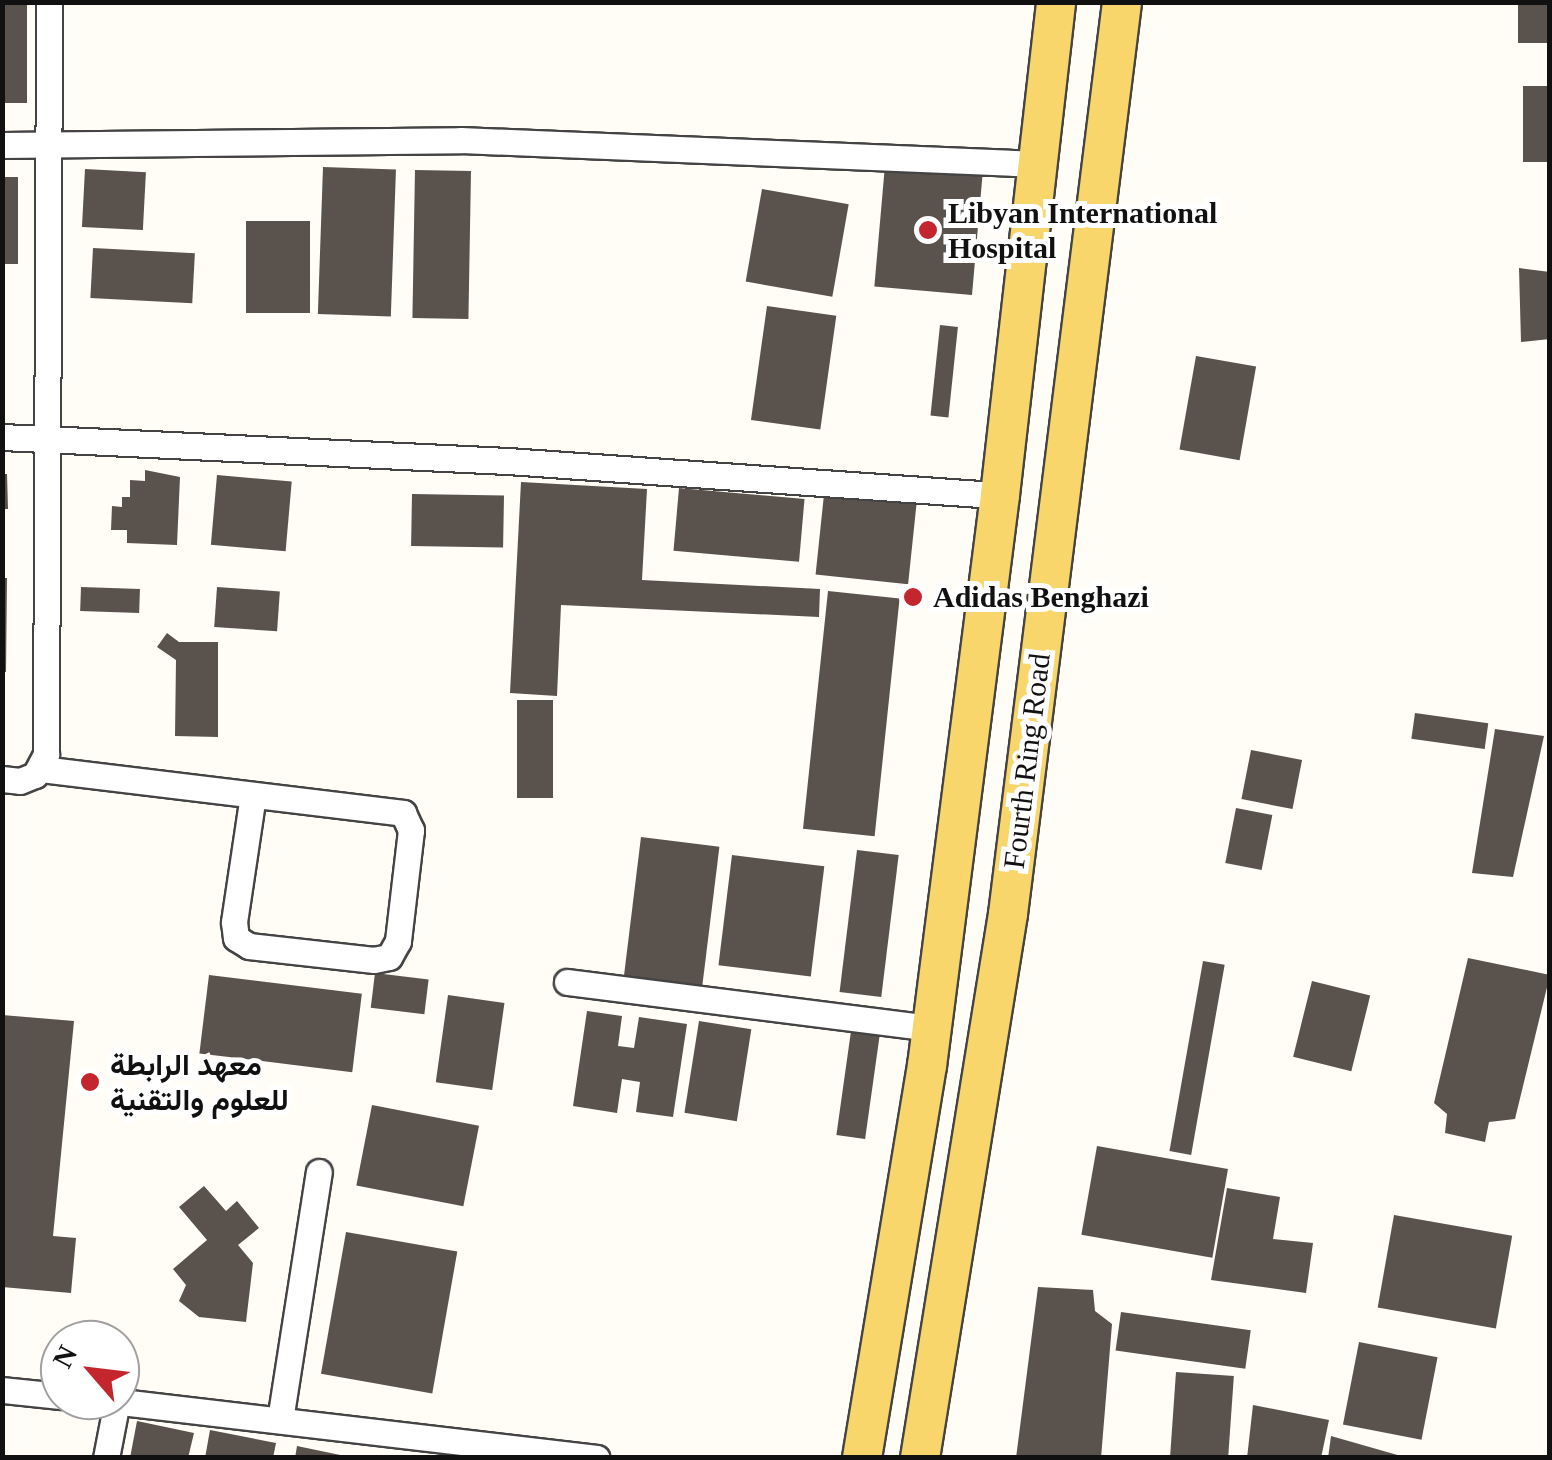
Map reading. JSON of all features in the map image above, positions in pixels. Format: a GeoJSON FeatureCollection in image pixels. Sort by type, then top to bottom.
{"type":"FeatureCollection","features":[{"type":"Feature","properties":{"kind":"main road","name":"Fourth Ring Road"},"geometry":{"type":"LineString","coordinates":[[862,1458],[931,1028],[1000,495],[1056,2]]}},
{"type":"Feature","properties":{"kind":"main road","name":"Fourth Ring Road"},"geometry":{"type":"LineString","coordinates":[[920,1458],[1008,914],[1122,2]]}},
{"type":"Feature","properties":{"kind":"street"},"geometry":{"type":"LineString","coordinates":[[41,769],[46,754],[50,2]]}},
{"type":"Feature","properties":{"kind":"street"},"geometry":{"type":"LineString","coordinates":[[2,145],[462,140],[1038,164]]}},
{"type":"Feature","properties":{"kind":"street"},"geometry":{"type":"LineString","coordinates":[[2,437],[508,462],[1000,495]]}},
{"type":"Feature","properties":{"kind":"street"},"geometry":{"type":"LineString","coordinates":[[2,778],[20,781],[41,769],[396,811],[408,816],[411,830],[398,941],[389,957],[374,960],[249,946],[236,938],[234,922],[253,795]]}},
{"type":"Feature","properties":{"kind":"street"},"geometry":{"type":"LineString","coordinates":[[567,982],[931,1028]]}},
{"type":"Feature","properties":{"kind":"street"},"geometry":{"type":"LineString","coordinates":[[280,1420],[319,1172]]}},
{"type":"Feature","properties":{"kind":"street"},"geometry":{"type":"LineString","coordinates":[[2,1390],[40,1394]]}},
{"type":"Feature","properties":{"kind":"street"},"geometry":{"type":"LineString","coordinates":[[140,1404],[280,1420],[471,1450],[597,1458]]}},
{"type":"Feature","properties":{"kind":"street"},"geometry":{"type":"LineString","coordinates":[[106,1458],[114,1420]]}},
{"type":"Feature","properties":{"kind":"building"},"geometry":{"type":"Polygon","coordinates":[[[2,2],[27,2],[27,103],[2,103],[2,2]]]}},
{"type":"Feature","properties":{"kind":"building"},"geometry":{"type":"Polygon","coordinates":[[[1518,2],[1550,2],[1550,43],[1518,43],[1518,2]]]}},
{"type":"Feature","properties":{"kind":"building"},"geometry":{"type":"Polygon","coordinates":[[[1523,86],[1550,86],[1550,162],[1523,162],[1523,86]]]}},
{"type":"Feature","properties":{"kind":"building","name":"Libyan International Hospital"},"geometry":{"type":"Polygon","coordinates":[[[885,165],[983,174],[972,295],[874,287],[885,165]]]}},
{"type":"Feature","properties":{"kind":"building"},"geometry":{"type":"Polygon","coordinates":[[[323,167],[396,170],[391,316],[318,314],[323,167]]]}},
{"type":"Feature","properties":{"kind":"building"},"geometry":{"type":"Polygon","coordinates":[[[85,169],[146,172],[143,230],[82,227],[85,169]]]}},
{"type":"Feature","properties":{"kind":"building"},"geometry":{"type":"Polygon","coordinates":[[[415,170],[471,171],[468,319],[412,318],[415,170]]]}},
{"type":"Feature","properties":{"kind":"building"},"geometry":{"type":"Polygon","coordinates":[[[2,177],[18,177],[18,264],[2,264],[2,177]]]}},
{"type":"Feature","properties":{"kind":"building"},"geometry":{"type":"Polygon","coordinates":[[[762,189],[849,204],[832,297],[746,282],[762,189]]]}},
{"type":"Feature","properties":{"kind":"building"},"geometry":{"type":"Polygon","coordinates":[[[246,221],[310,221],[310,313],[246,313],[246,221]]]}},
{"type":"Feature","properties":{"kind":"building"},"geometry":{"type":"Polygon","coordinates":[[[93,248],[195,253],[192,303],[90,298],[93,248]]]}},
{"type":"Feature","properties":{"kind":"building"},"geometry":{"type":"Polygon","coordinates":[[[1519,268],[1550,272],[1550,339],[1521,342],[1519,268]]]}},
{"type":"Feature","properties":{"kind":"building"},"geometry":{"type":"Polygon","coordinates":[[[767,306],[836,316],[820,430],[751,420],[767,306]]]}},
{"type":"Feature","properties":{"kind":"building"},"geometry":{"type":"Polygon","coordinates":[[[940,325],[958,327],[948,417],[930,416],[940,325]]]}},
{"type":"Feature","properties":{"kind":"building"},"geometry":{"type":"Polygon","coordinates":[[[1196,356],[1256,367],[1240,460],[1180,450],[1196,356]]]}},
{"type":"Feature","properties":{"kind":"building"},"geometry":{"type":"Polygon","coordinates":[[[145,470],[180,477],[177,545],[127,543],[127,530],[111,530],[112,506],[122,507],[122,497],[130,497],[130,480],[145,481],[145,470]]]}},
{"type":"Feature","properties":{"kind":"building"},"geometry":{"type":"Polygon","coordinates":[[[2,474],[7,474],[8,509],[2,509],[2,474]]]}},
{"type":"Feature","properties":{"kind":"building"},"geometry":{"type":"Polygon","coordinates":[[[217,475],[292,482],[286,551],[211,545],[217,475]]]}},
{"type":"Feature","properties":{"kind":"building"},"geometry":{"type":"Polygon","coordinates":[[[521,482],[647,489],[642,580],[820,589],[819,617],[561,605],[557,696],[510,693],[521,482]]]}},
{"type":"Feature","properties":{"kind":"building"},"geometry":{"type":"Polygon","coordinates":[[[825,485],[917,495],[908,584],[816,575],[825,485]]]}},
{"type":"Feature","properties":{"kind":"building"},"geometry":{"type":"Polygon","coordinates":[[[679,488],[805,499],[799,562],[674,551],[679,488]]]}},
{"type":"Feature","properties":{"kind":"building"},"geometry":{"type":"Polygon","coordinates":[[[412,494],[504,496],[503,548],[411,546],[412,494]]]}},
{"type":"Feature","properties":{"kind":"building"},"geometry":{"type":"Polygon","coordinates":[[[2,578],[7,578],[6,672],[2,672],[2,578]]]}},
{"type":"Feature","properties":{"kind":"building"},"geometry":{"type":"Polygon","coordinates":[[[81,587],[140,589],[139,613],[80,611],[81,587]]]}},
{"type":"Feature","properties":{"kind":"building"},"geometry":{"type":"Polygon","coordinates":[[[217,587],[280,591],[277,631],[214,627],[217,587]]]}},
{"type":"Feature","properties":{"kind":"building"},"geometry":{"type":"Polygon","coordinates":[[[828,591],[900,599],[875,836],[803,829],[828,591]]]}},
{"type":"Feature","properties":{"kind":"building"},"geometry":{"type":"Polygon","coordinates":[[[167,633],[179,642],[218,642],[218,737],[175,736],[176,660],[157,647],[167,633]]]}},
{"type":"Feature","properties":{"kind":"building"},"geometry":{"type":"Polygon","coordinates":[[[517,700],[553,700],[553,798],[517,798],[517,700]]]}},
{"type":"Feature","properties":{"kind":"building"},"geometry":{"type":"Polygon","coordinates":[[[1415,713],[1488,723],[1485,749],[1411,739],[1415,713]]]}},
{"type":"Feature","properties":{"kind":"building"},"geometry":{"type":"Polygon","coordinates":[[[1495,729],[1544,736],[1513,877],[1472,873],[1495,729]]]}},
{"type":"Feature","properties":{"kind":"building"},"geometry":{"type":"Polygon","coordinates":[[[1251,750],[1302,760],[1293,809],[1241,799],[1251,750]]]}},
{"type":"Feature","properties":{"kind":"building"},"geometry":{"type":"Polygon","coordinates":[[[1236,808],[1272,815],[1262,870],[1225,863],[1236,808]]]}},
{"type":"Feature","properties":{"kind":"building"},"geometry":{"type":"Polygon","coordinates":[[[641,837],[719,847],[702,986],[624,976],[641,837]]]}},
{"type":"Feature","properties":{"kind":"building"},"geometry":{"type":"Polygon","coordinates":[[[857,850],[899,855],[881,997],[840,992],[857,850]]]}},
{"type":"Feature","properties":{"kind":"building"},"geometry":{"type":"Polygon","coordinates":[[[732,855],[824,866],[811,977],[718,965],[732,855]]]}},
{"type":"Feature","properties":{"kind":"building"},"geometry":{"type":"Polygon","coordinates":[[[1468,958],[1550,975],[1515,1119],[1489,1122],[1485,1142],[1445,1133],[1447,1114],[1434,1103],[1468,958]]]}},
{"type":"Feature","properties":{"kind":"building"},"geometry":{"type":"Polygon","coordinates":[[[1203,961],[1225,965],[1191,1155],[1169,1151],[1203,961]]]}},
{"type":"Feature","properties":{"kind":"building"},"geometry":{"type":"Polygon","coordinates":[[[375,973],[429,980],[424,1014],[371,1008],[375,973]]]}},
{"type":"Feature","properties":{"kind":"building"},"geometry":{"type":"Polygon","coordinates":[[[209,975],[362,994],[352,1072],[199,1053],[209,975]]]}},
{"type":"Feature","properties":{"kind":"building"},"geometry":{"type":"Polygon","coordinates":[[[1312,981],[1370,996],[1351,1071],[1293,1057],[1312,981]]]}},
{"type":"Feature","properties":{"kind":"building"},"geometry":{"type":"Polygon","coordinates":[[[448,995],[504,1003],[492,1090],[436,1082],[448,995]]]}},
{"type":"Feature","properties":{"kind":"building"},"geometry":{"type":"Polygon","coordinates":[[[587,1011],[622,1016],[618,1046],[634,1048],[639,1017],[687,1024],[673,1117],[636,1112],[640,1082],[622,1079],[617,1113],[573,1106],[587,1011]]]}},
{"type":"Feature","properties":{"kind":"building"},"geometry":{"type":"Polygon","coordinates":[[[2,1015],[74,1021],[53,1236],[76,1238],[71,1293],[2,1287],[2,1015]]]}},
{"type":"Feature","properties":{"kind":"building"},"geometry":{"type":"Polygon","coordinates":[[[699,1021],[751,1029],[737,1121],[684,1113],[699,1021]]]}},
{"type":"Feature","properties":{"kind":"building"},"geometry":{"type":"Polygon","coordinates":[[[851,1031],[880,1035],[865,1139],[836,1135],[851,1031]]]}},
{"type":"Feature","properties":{"kind":"building"},"geometry":{"type":"Polygon","coordinates":[[[372,1105],[479,1126],[463,1206],[356,1185],[372,1105]]]}},
{"type":"Feature","properties":{"kind":"building"},"geometry":{"type":"Polygon","coordinates":[[[1097,1146],[1228,1169],[1212,1258],[1081,1235],[1097,1146]]]}},
{"type":"Feature","properties":{"kind":"building"},"geometry":{"type":"Polygon","coordinates":[[[204,1186],[226,1211],[237,1201],[259,1228],[238,1245],[253,1263],[246,1322],[199,1317],[179,1301],[186,1285],[173,1269],[207,1240],[179,1207],[204,1186]]]}},
{"type":"Feature","properties":{"kind":"building"},"geometry":{"type":"Polygon","coordinates":[[[1227,1188],[1280,1197],[1273,1239],[1313,1243],[1306,1293],[1211,1280],[1227,1188]]]}},
{"type":"Feature","properties":{"kind":"building"},"geometry":{"type":"Polygon","coordinates":[[[1394,1215],[1512,1236],[1496,1328],[1378,1308],[1394,1215]]]}},
{"type":"Feature","properties":{"kind":"building"},"geometry":{"type":"Polygon","coordinates":[[[346,1232],[457,1252],[432,1393],[321,1374],[346,1232]]]}},
{"type":"Feature","properties":{"kind":"building"},"geometry":{"type":"Polygon","coordinates":[[[1038,1287],[1093,1290],[1095,1311],[1112,1324],[1101,1458],[1016,1458],[1038,1287]]]}},
{"type":"Feature","properties":{"kind":"building"},"geometry":{"type":"Polygon","coordinates":[[[1121,1312],[1251,1330],[1245,1369],[1116,1351],[1121,1312]]]}},
{"type":"Feature","properties":{"kind":"building"},"geometry":{"type":"Polygon","coordinates":[[[1359,1342],[1438,1357],[1422,1440],[1343,1424],[1359,1342]]]}},
{"type":"Feature","properties":{"kind":"building"},"geometry":{"type":"Polygon","coordinates":[[[1176,1372],[1234,1376],[1228,1458],[1170,1458],[1176,1372]]]}},
{"type":"Feature","properties":{"kind":"building"},"geometry":{"type":"Polygon","coordinates":[[[1253,1405],[1329,1420],[1321,1458],[1247,1458],[1253,1405]]]}},
{"type":"Feature","properties":{"kind":"building"},"geometry":{"type":"Polygon","coordinates":[[[137,1421],[194,1433],[188,1458],[130,1458],[137,1421]]]}},
{"type":"Feature","properties":{"kind":"building"},"geometry":{"type":"Polygon","coordinates":[[[210,1430],[276,1443],[273,1458],[205,1458],[210,1430]]]}},
{"type":"Feature","properties":{"kind":"building"},"geometry":{"type":"Polygon","coordinates":[[[1331,1436],[1401,1456],[1401,1458],[1328,1458],[1331,1436]]]}},
{"type":"Feature","properties":{"kind":"building"},"geometry":{"type":"Polygon","coordinates":[[[297,1446],[345,1456],[295,1458],[297,1446]]]}},
{"type":"Feature","properties":{"kind":"place","name":"Libyan International Hospital"},"geometry":{"type":"Point","coordinates":[928,230]}},
{"type":"Feature","properties":{"kind":"place","name":"Adidas Benghazi"},"geometry":{"type":"Point","coordinates":[913,597]}},
{"type":"Feature","properties":{"kind":"place","name":"معهد الرابطة للعلوم والتقنية"},"geometry":{"type":"Point","coordinates":[90,1082]}}]}
